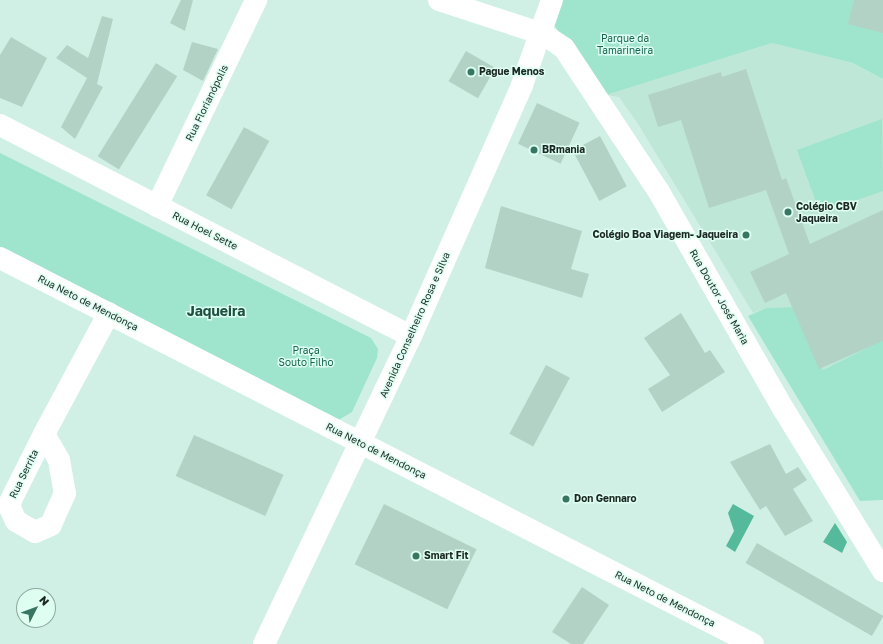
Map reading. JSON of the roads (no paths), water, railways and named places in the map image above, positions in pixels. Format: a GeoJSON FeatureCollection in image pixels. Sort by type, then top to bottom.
{"type":"FeatureCollection","features":[{"type":"Feature","properties":{"kind":"street","name":"Rua Florianópolis"},"geometry":{"type":"LineString","coordinates":[[157,206],[256,0]]}},
{"type":"Feature","properties":{"kind":"street","name":"Rua Doutor José Maria"},"geometry":{"type":"LineString","coordinates":[[439,0],[543,34],[564,48],[613,117],[784,410],[883,571]]}},
{"type":"Feature","properties":{"kind":"street","name":"Avenida Conselheiro Rosa e Silva"},"geometry":{"type":"LineString","coordinates":[[264,644],[411,336],[543,34],[552,0]]}},
{"type":"Feature","properties":{"kind":"street","name":"Rua Hoel Sette"},"geometry":{"type":"LineString","coordinates":[[0,125],[411,336]]}},
{"type":"Feature","properties":{"kind":"street","name":"Rua Neto de Mendonça"},"geometry":{"type":"LineString","coordinates":[[0,258],[753,644]]}},
{"type":"Feature","properties":{"kind":"street"},"geometry":{"type":"LineString","coordinates":[[44,434],[109,313]]}},
{"type":"Feature","properties":{"kind":"place","name":"Pague Menos"},"geometry":{"type":"Point","coordinates":[471,72]}},
{"type":"Feature","properties":{"kind":"place","name":"BRmania"},"geometry":{"type":"Point","coordinates":[534,150]}},
{"type":"Feature","properties":{"kind":"place","name":"Colégio CBV Jaqueira"},"geometry":{"type":"Point","coordinates":[788,212]}},
{"type":"Feature","properties":{"kind":"place","name":"Colégio Boa Viagem- Jaqueira"},"geometry":{"type":"Point","coordinates":[746,235]}},
{"type":"Feature","properties":{"kind":"place","name":"Don Gennaro"},"geometry":{"type":"Point","coordinates":[566,499]}},
{"type":"Feature","properties":{"kind":"place","name":"Smart Fit"},"geometry":{"type":"Point","coordinates":[416,556]}},
{"type":"Feature","properties":{"kind":"district","name":"Jaqueira"},"geometry":{"type":"Point","coordinates":[216,311]}},
{"type":"Feature","properties":{"kind":"park label","name":"Parque da Tamarineira"},"geometry":{"type":"Point","coordinates":[625,44]}},
{"type":"Feature","properties":{"kind":"park label","name":"Praça Souto Filho"},"geometry":{"type":"Point","coordinates":[306,356]}}]}
